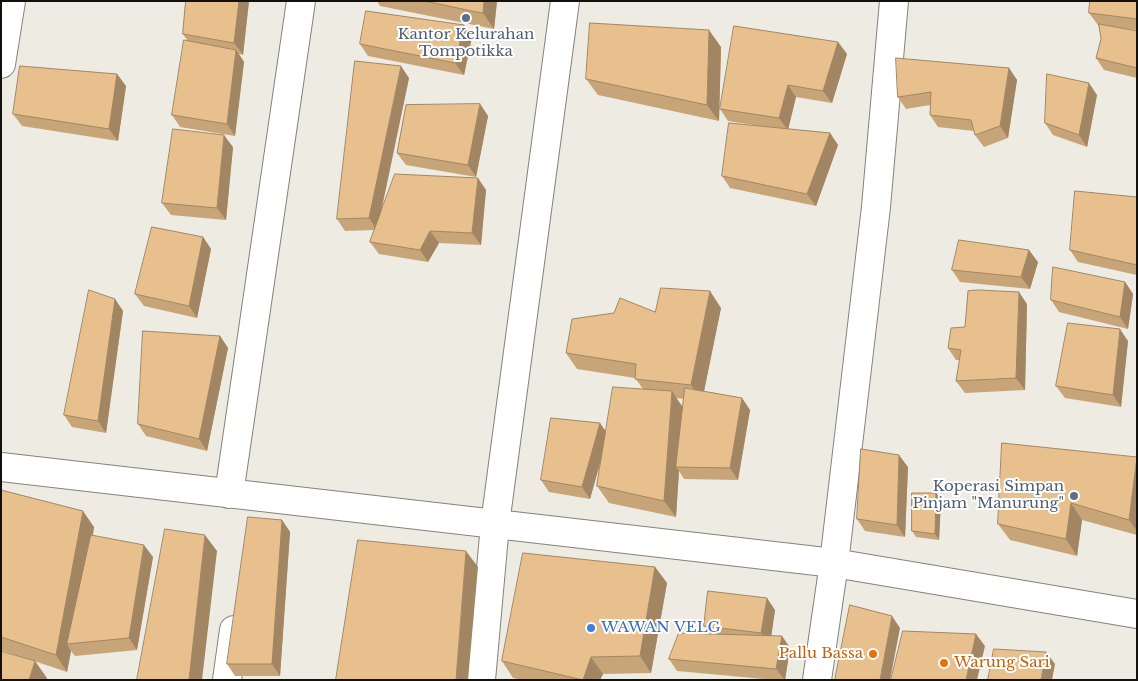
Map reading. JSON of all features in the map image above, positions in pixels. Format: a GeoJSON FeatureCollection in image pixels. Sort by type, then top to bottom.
{"type":"FeatureCollection","features":[{"type":"Feature","properties":{"kind":"street"},"geometry":{"type":"LineString","coordinates":[[1,64],[11,1]]}},
{"type":"Feature","properties":{"kind":"street"},"geometry":{"type":"LineString","coordinates":[[243,502],[301,1]]}},
{"type":"Feature","properties":{"kind":"street"},"geometry":{"type":"LineString","coordinates":[[481,680],[495,524],[565,1]]}},
{"type":"Feature","properties":{"kind":"street"},"geometry":{"type":"LineString","coordinates":[[818,680],[834,563],[876,208],[894,1]]}},
{"type":"Feature","properties":{"kind":"street"},"geometry":{"type":"LineString","coordinates":[[1,467],[243,502],[495,524],[834,563],[1137,614]]}},
{"type":"Feature","properties":{"kind":"street"},"geometry":{"type":"LineString","coordinates":[[227,680],[238,603]]}},
{"type":"Feature","properties":{"kind":"building"},"geometry":{"type":"Polygon","coordinates":[[[186,1],[239,1],[234,43],[183,34],[186,1]]]}},
{"type":"Feature","properties":{"kind":"building"},"geometry":{"type":"Polygon","coordinates":[[[425,1],[484,1],[483,13],[425,1]]]}},
{"type":"Feature","properties":{"kind":"building"},"geometry":{"type":"Polygon","coordinates":[[[1090,1],[1137,1],[1137,19],[1089,13],[1090,1]]]}},
{"type":"Feature","properties":{"kind":"building"},"geometry":{"type":"Polygon","coordinates":[[[366,11],[464,25],[455,63],[360,44],[366,11]]]}},
{"type":"Feature","properties":{"kind":"building"},"geometry":{"type":"Polygon","coordinates":[[[590,23],[709,30],[707,105],[586,79],[590,23]]]}},
{"type":"Feature","properties":{"kind":"building"},"geometry":{"type":"Polygon","coordinates":[[[1099,24],[1137,31],[1137,68],[1096,58],[1101,39],[1099,24]]]}},
{"type":"Feature","properties":{"kind":"building"},"geometry":{"type":"Polygon","coordinates":[[[734,26],[838,42],[823,91],[788,85],[779,118],[720,109],[734,26]]]}},
{"type":"Feature","properties":{"kind":"building"},"geometry":{"type":"Polygon","coordinates":[[[184,40],[236,50],[227,124],[172,115],[184,40]]]}},
{"type":"Feature","properties":{"kind":"building"},"geometry":{"type":"Polygon","coordinates":[[[896,58],[1009,68],[1000,126],[975,135],[971,120],[930,115],[931,92],[898,97],[896,58]]]}},
{"type":"Feature","properties":{"kind":"building"},"geometry":{"type":"Polygon","coordinates":[[[355,61],[401,66],[369,218],[337,219],[355,61]]]}},
{"type":"Feature","properties":{"kind":"building"},"geometry":{"type":"Polygon","coordinates":[[[20,66],[117,74],[109,129],[13,114],[20,66]]]}},
{"type":"Feature","properties":{"kind":"building"},"geometry":{"type":"Polygon","coordinates":[[[1047,74],[1089,83],[1079,135],[1045,123],[1047,74]]]}},
{"type":"Feature","properties":{"kind":"building"},"geometry":{"type":"Polygon","coordinates":[[[480,104],[468,165],[397,153],[406,105],[480,104]]]}},
{"type":"Feature","properties":{"kind":"building"},"geometry":{"type":"Polygon","coordinates":[[[729,123],[830,133],[807,194],[722,176],[729,123]]]}},
{"type":"Feature","properties":{"kind":"building"},"geometry":{"type":"Polygon","coordinates":[[[173,129],[224,135],[217,208],[162,203],[173,129]]]}},
{"type":"Feature","properties":{"kind":"building"},"geometry":{"type":"Polygon","coordinates":[[[395,174],[478,178],[472,233],[430,231],[420,250],[370,242],[395,174]]]}},
{"type":"Feature","properties":{"kind":"building"},"geometry":{"type":"Polygon","coordinates":[[[1075,191],[1137,197],[1137,265],[1070,250],[1075,191]]]}},
{"type":"Feature","properties":{"kind":"building"},"geometry":{"type":"Polygon","coordinates":[[[152,227],[203,237],[189,306],[135,294],[152,227]]]}},
{"type":"Feature","properties":{"kind":"building"},"geometry":{"type":"Polygon","coordinates":[[[959,240],[1029,250],[1021,277],[952,270],[959,240]]]}},
{"type":"Feature","properties":{"kind":"building"},"geometry":{"type":"Polygon","coordinates":[[[1053,267],[1125,282],[1120,317],[1051,300],[1053,267]]]}},
{"type":"Feature","properties":{"kind":"building"},"geometry":{"type":"Polygon","coordinates":[[[661,288],[710,291],[691,385],[635,379],[636,364],[566,353],[572,319],[614,313],[620,298],[655,312],[661,288]]]}},
{"type":"Feature","properties":{"kind":"building"},"geometry":{"type":"Polygon","coordinates":[[[89,290],[115,299],[98,421],[64,415],[89,290]]]}},
{"type":"Feature","properties":{"kind":"building"},"geometry":{"type":"Polygon","coordinates":[[[968,291],[1019,292],[1016,378],[956,381],[961,350],[948,348],[951,328],[965,327],[968,291]]]}},
{"type":"Feature","properties":{"kind":"building"},"geometry":{"type":"Polygon","coordinates":[[[1068,323],[1120,329],[1113,395],[1056,386],[1068,323]]]}},
{"type":"Feature","properties":{"kind":"building"},"geometry":{"type":"Polygon","coordinates":[[[143,331],[220,336],[199,439],[138,424],[143,331]]]}},
{"type":"Feature","properties":{"kind":"building"},"geometry":{"type":"Polygon","coordinates":[[[613,387],[672,391],[664,501],[597,486],[613,387]]]}},
{"type":"Feature","properties":{"kind":"building"},"geometry":{"type":"Polygon","coordinates":[[[685,388],[742,398],[730,468],[676,467],[685,388]]]}},
{"type":"Feature","properties":{"kind":"building"},"geometry":{"type":"Polygon","coordinates":[[[551,418],[600,423],[582,487],[541,480],[551,418]]]}},
{"type":"Feature","properties":{"kind":"building","name":"Koperasi Simpan Pinjam \"Manurung\""},"geometry":{"type":"Polygon","coordinates":[[[1002,443],[1137,457],[1129,520],[1071,503],[1066,539],[998,524],[1002,443]]]}},
{"type":"Feature","properties":{"kind":"building"},"geometry":{"type":"Polygon","coordinates":[[[861,449],[899,455],[897,525],[857,519],[861,449]]]}},
{"type":"Feature","properties":{"kind":"building"},"geometry":{"type":"Polygon","coordinates":[[[1,490],[83,511],[56,655],[1,637],[1,490]]]}},
{"type":"Feature","properties":{"kind":"building"},"geometry":{"type":"Polygon","coordinates":[[[912,493],[936,493],[935,534],[912,531],[912,493]]]}},
{"type":"Feature","properties":{"kind":"building"},"geometry":{"type":"Polygon","coordinates":[[[248,517],[282,520],[272,664],[227,664],[248,517]]]}},
{"type":"Feature","properties":{"kind":"building"},"geometry":{"type":"Polygon","coordinates":[[[165,529],[205,535],[189,680],[137,680],[165,529]]]}},
{"type":"Feature","properties":{"kind":"building"},"geometry":{"type":"Polygon","coordinates":[[[91,535],[144,545],[129,638],[67,644],[91,535]]]}},
{"type":"Feature","properties":{"kind":"building"},"geometry":{"type":"Polygon","coordinates":[[[358,540],[466,551],[456,680],[336,680],[358,540]]]}},
{"type":"Feature","properties":{"kind":"building","name":"WAWAN VELG"},"geometry":{"type":"Polygon","coordinates":[[[523,553],[655,567],[640,656],[591,657],[583,680],[502,661],[523,553]]]}},
{"type":"Feature","properties":{"kind":"building"},"geometry":{"type":"Polygon","coordinates":[[[708,591],[767,598],[761,633],[704,626],[708,591]]]}},
{"type":"Feature","properties":{"kind":"building","name":"Pallu Bassa"},"geometry":{"type":"Polygon","coordinates":[[[850,605],[892,616],[880,680],[835,680],[850,605]]]}},
{"type":"Feature","properties":{"kind":"building","name":"Warung Sari"},"geometry":{"type":"Polygon","coordinates":[[[903,631],[976,634],[966,680],[891,680],[903,631]]]}},
{"type":"Feature","properties":{"kind":"building"},"geometry":{"type":"Polygon","coordinates":[[[679,633],[782,636],[776,669],[669,659],[679,633]]]}},
{"type":"Feature","properties":{"kind":"building"},"geometry":{"type":"Polygon","coordinates":[[[994,649],[1046,652],[1041,680],[988,680],[994,649]]]}},
{"type":"Feature","properties":{"kind":"building"},"geometry":{"type":"Polygon","coordinates":[[[1,651],[35,661],[29,680],[1,680],[1,651]]]}},
{"type":"Feature","properties":{"kind":"place","name":"Kantor Kelurahan Tompotikka"},"geometry":{"type":"Point","coordinates":[466,18]}},
{"type":"Feature","properties":{"kind":"place","name":"Koperasi Simpan Pinjam \"Manurung\""},"geometry":{"type":"Point","coordinates":[1074,496]}},
{"type":"Feature","properties":{"kind":"place","name":"WAWAN VELG"},"geometry":{"type":"Point","coordinates":[591,628]}},
{"type":"Feature","properties":{"kind":"place","name":"Pallu Bassa"},"geometry":{"type":"Point","coordinates":[873,654]}},
{"type":"Feature","properties":{"kind":"place","name":"Warung Sari"},"geometry":{"type":"Point","coordinates":[944,663]}}]}
